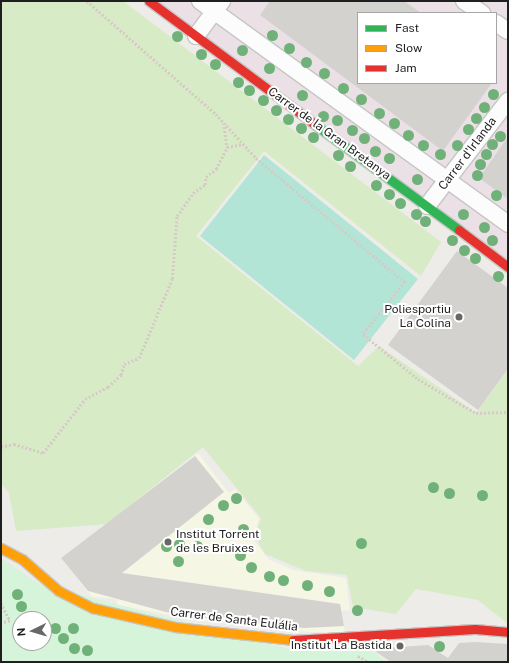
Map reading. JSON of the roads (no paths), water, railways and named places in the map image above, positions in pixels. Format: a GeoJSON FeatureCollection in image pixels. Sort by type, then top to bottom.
{"type":"FeatureCollection","features":[{"type":"Feature","properties":{"kind":"street","name":"Carrer de la Gran Bretanya"},"geometry":{"type":"LineString","coordinates":[[149,1],[508,267]]}},
{"type":"Feature","properties":{"kind":"street"},"geometry":{"type":"LineString","coordinates":[[200,1],[218,7],[451,179],[508,224]]}},
{"type":"Feature","properties":{"kind":"street"},"geometry":{"type":"LineString","coordinates":[[464,1],[480,12]]}},
{"type":"Feature","properties":{"kind":"street"},"geometry":{"type":"LineString","coordinates":[[196,36],[218,7]]}},
{"type":"Feature","properties":{"kind":"street"},"geometry":{"type":"LineString","coordinates":[[497,24],[508,31]]}},
{"type":"Feature","properties":{"kind":"street","name":"Carrer d'Irlanda"},"geometry":{"type":"LineString","coordinates":[[427,206],[451,179],[508,101]]}},
{"type":"Feature","properties":{"kind":"street","name":"Carrer de Santa Eulália"},"geometry":{"type":"LineString","coordinates":[[1,548],[22,559],[59,591],[93,608],[175,627],[304,641],[475,629],[508,632]]}},
{"type":"Feature","properties":{"kind":"place","name":"Poliesportiu La Colina"},"geometry":{"type":"Point","coordinates":[459,317]}},
{"type":"Feature","properties":{"kind":"place","name":"Institut Torrent de les Bruixes"},"geometry":{"type":"Point","coordinates":[168,542]}},
{"type":"Feature","properties":{"kind":"place","name":"Institut La Bastida"},"geometry":{"type":"Point","coordinates":[400,646]}}]}
